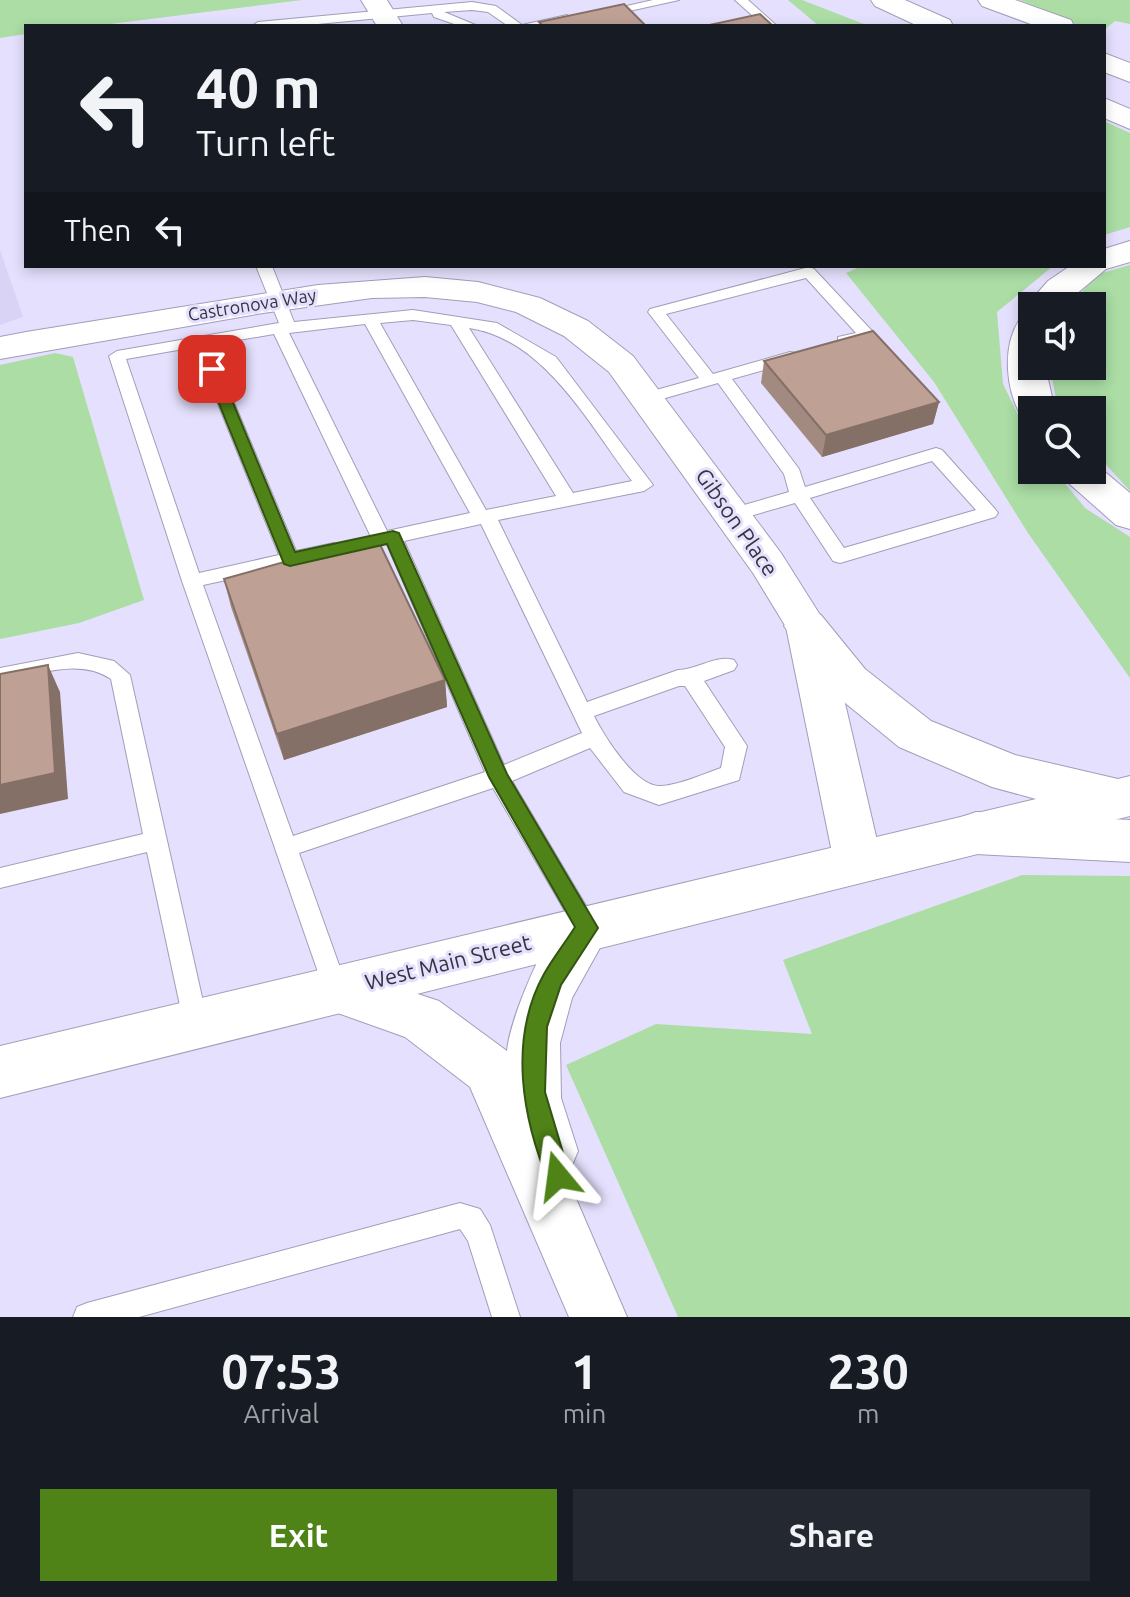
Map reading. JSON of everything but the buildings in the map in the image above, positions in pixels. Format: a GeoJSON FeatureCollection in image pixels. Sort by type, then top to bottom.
{"type":"FeatureCollection","features":[{"type":"Feature","properties":{"kind":"main road"},"geometry":{"type":"LineString","coordinates":[[884,0],[936,24]]}},
{"type":"Feature","properties":{"kind":"main road"},"geometry":{"type":"LineString","coordinates":[[975,0],[1026,24]]}},
{"type":"Feature","properties":{"kind":"main road"},"geometry":{"type":"LineString","coordinates":[[991,0],[1056,24]]}},
{"type":"Feature","properties":{"kind":"main road"},"geometry":{"type":"LineString","coordinates":[[1106,43],[1130,52]]}},
{"type":"Feature","properties":{"kind":"main road"},"geometry":{"type":"LineString","coordinates":[[1106,62],[1130,74]]}},
{"type":"Feature","properties":{"kind":"main road"},"geometry":{"type":"LineString","coordinates":[[1106,108],[1130,120]]}},
{"type":"Feature","properties":{"kind":"main road"},"geometry":{"type":"LineString","coordinates":[[1106,259],[1130,251]]}},
{"type":"Feature","properties":{"kind":"main road"},"geometry":{"type":"LineString","coordinates":[[1056,292],[1089,268]]}},
{"type":"Feature","properties":{"kind":"main road"},"geometry":{"type":"LineString","coordinates":[[1094,484],[1130,515]]}},
{"type":"Feature","properties":{"kind":"main road"},"geometry":{"type":"LineString","coordinates":[[806,626],[849,681],[915,734],[1009,773],[1126,812]]}},
{"type":"Feature","properties":{"kind":"main road","name":"West Main Street"},"geometry":{"type":"LineString","coordinates":[[0,1072],[976,833],[1126,812]]}},
{"type":"Feature","properties":{"kind":"street","name":"Castronova Way"},"geometry":{"type":"LineString","coordinates":[[0,348],[282,319],[374,286],[511,287]]}},
{"type":"Feature","properties":{"kind":"street","name":"Gibson Place"},"geometry":{"type":"LineString","coordinates":[[511,287],[605,348],[648,398],[733,515],[806,626],[858,862]]}},
{"type":"Feature","properties":{"kind":"street"},"geometry":{"type":"LineString","coordinates":[[587,928],[552,980],[535,1027],[533,1092],[599,1317]]}},
{"type":"Feature","properties":{"kind":"street"},"geometry":{"type":"LineString","coordinates":[[336,990],[421,1018],[489,1069],[599,1317]]}},
{"type":"Feature","properties":{"kind":"lane"},"geometry":{"type":"LineString","coordinates":[[308,24],[505,0]]}},
{"type":"Feature","properties":{"kind":"lane"},"geometry":{"type":"LineString","coordinates":[[604,0],[615,10]]}},
{"type":"Feature","properties":{"kind":"lane"},"geometry":{"type":"LineString","coordinates":[[538,24],[673,0]]}},
{"type":"Feature","properties":{"kind":"lane"},"geometry":{"type":"LineString","coordinates":[[741,0],[769,24]]}},
{"type":"Feature","properties":{"kind":"lane"},"geometry":{"type":"LineString","coordinates":[[472,6],[492,9],[513,24]]}},
{"type":"Feature","properties":{"kind":"lane"},"geometry":{"type":"LineString","coordinates":[[425,12],[465,24]]}},
{"type":"Feature","properties":{"kind":"lane"},"geometry":{"type":"LineString","coordinates":[[265,268],[282,319],[373,541],[498,777],[587,928]]}},
{"type":"Feature","properties":{"kind":"lane"},"geometry":{"type":"LineString","coordinates":[[648,398],[716,378],[816,349],[867,335],[809,272],[656,312],[716,378],[793,473],[798,494],[840,556],[989,513],[936,454],[798,494],[733,515]]}},
{"type":"Feature","properties":{"kind":"lane"},"geometry":{"type":"LineString","coordinates":[[192,581],[644,485],[550,361],[491,326],[413,315],[370,319],[282,319],[201,342],[117,356],[192,581],[336,990]]}},
{"type":"Feature","properties":{"kind":"lane"},"geometry":{"type":"LineString","coordinates":[[370,319],[484,517],[594,737],[632,786],[659,796],[731,774],[736,746],[691,678]]}},
{"type":"Feature","properties":{"kind":"lane"},"geometry":{"type":"LineString","coordinates":[[456,320],[568,500]]}},
{"type":"Feature","properties":{"kind":"lane"},"geometry":{"type":"LineString","coordinates":[[201,342],[290,559]]}},
{"type":"Feature","properties":{"kind":"lane"},"geometry":{"type":"LineString","coordinates":[[0,676],[85,659],[109,665],[120,675],[196,1024]]}},
{"type":"Feature","properties":{"kind":"lane"},"geometry":{"type":"LineString","coordinates":[[582,712],[678,678],[691,678],[727,665]]}},
{"type":"Feature","properties":{"kind":"lane"},"geometry":{"type":"LineString","coordinates":[[286,848],[498,777],[594,737]]}},
{"type":"Feature","properties":{"kind":"lane"},"geometry":{"type":"LineString","coordinates":[[0,878],[156,840]]}},
{"type":"Feature","properties":{"kind":"lane"},"geometry":{"type":"LineString","coordinates":[[87,1317],[460,1216],[470,1219],[480,1235],[506,1317]]}},
{"type":"Feature","properties":{"kind":"shaded area"},"geometry":{"type":"Polygon","coordinates":[[[0,250],[23,317],[0,325],[0,250]]]}},
{"type":"Feature","properties":{"kind":"green space"},"geometry":{"type":"Polygon","coordinates":[[[0,0],[302,0],[110,24],[24,24],[24,34],[0,38],[0,0]]]}},
{"type":"Feature","properties":{"kind":"green space"},"geometry":{"type":"Polygon","coordinates":[[[788,0],[802,0],[864,24],[817,24],[788,0]]]}},
{"type":"Feature","properties":{"kind":"green space"},"geometry":{"type":"Polygon","coordinates":[[[1020,0],[1130,0],[1130,24],[1115,21],[1106,28],[1106,24],[1075,24],[1020,0]]]}},
{"type":"Feature","properties":{"kind":"green space"},"geometry":{"type":"Polygon","coordinates":[[[1106,122],[1130,133],[1130,227],[1106,234],[1106,122]]]}},
{"type":"Feature","properties":{"kind":"green space"},"geometry":{"type":"Polygon","coordinates":[[[1130,265],[1130,491],[1106,464],[1106,396],[1055,396],[1053,380],[1106,380],[1106,292],[1082,292],[1095,275],[1130,265]]]}},
{"type":"Feature","properties":{"kind":"green space"},"geometry":{"type":"Polygon","coordinates":[[[857,268],[1051,268],[997,312],[1003,384],[1018,415],[1018,484],[1065,484],[1085,508],[1130,537],[1130,678],[1028,533],[934,382],[846,273],[857,268]]]}},
{"type":"Feature","properties":{"kind":"green space"},"geometry":{"type":"Polygon","coordinates":[[[55,353],[73,357],[144,600],[79,623],[0,639],[0,365],[55,353]]]}},
{"type":"Feature","properties":{"kind":"green space"},"geometry":{"type":"Polygon","coordinates":[[[1022,875],[1130,876],[1130,1317],[678,1317],[566,1065],[656,1024],[812,1034],[783,960],[1022,875]]]}},
{"type":"Feature","properties":{"kind":"route"},"geometry":{"type":"LineString","coordinates":[[212,369],[290,559],[393,537],[498,777],[587,928],[552,980],[535,1027],[533,1092],[558,1176]]}}]}
